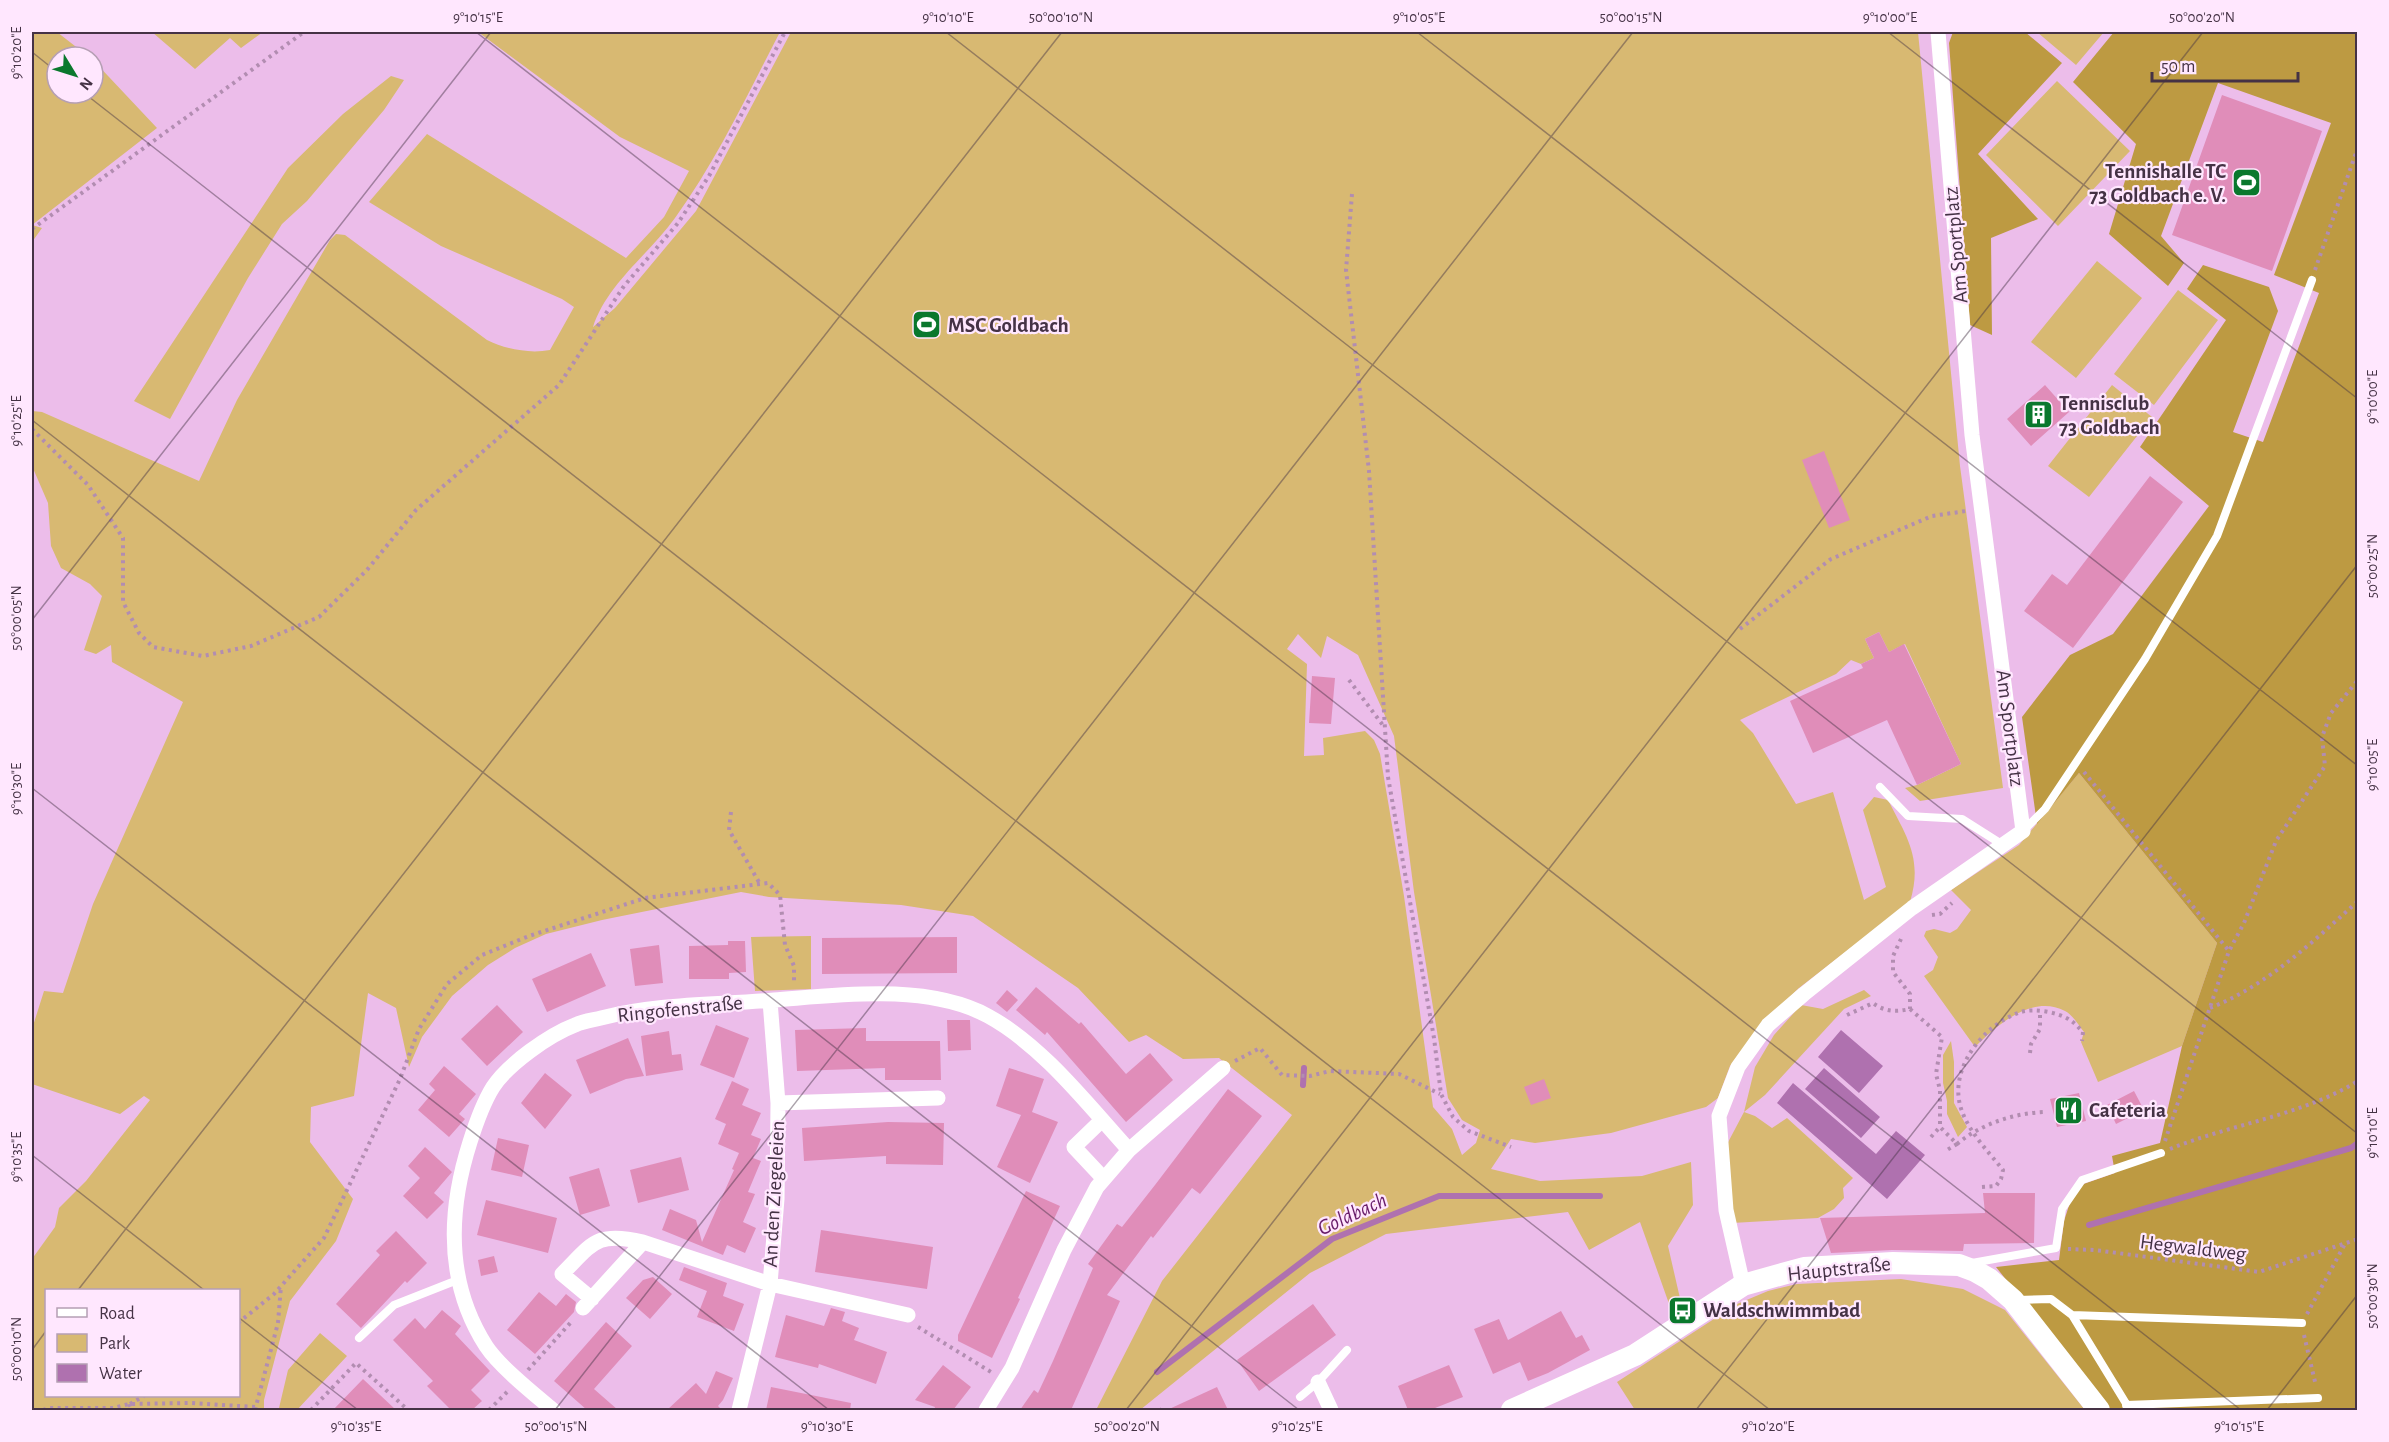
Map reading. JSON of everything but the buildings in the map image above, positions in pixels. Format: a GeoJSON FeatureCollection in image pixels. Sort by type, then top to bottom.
{"type":"FeatureCollection","features":[{"type":"Feature","properties":{"kind":"street","name":"Am Sportplatz"},"geometry":{"type":"LineString","coordinates":[[1938,32],[1972,435],[2023,831]]}},
{"type":"Feature","properties":{"kind":"street"},"geometry":{"type":"LineString","coordinates":[[1743,1285],[1726,1210],[1719,1116],[1738,1067],[1768,1026],[1804,994],[1904,915],[2023,831]]}},
{"type":"Feature","properties":{"kind":"street","name":"Ringofenstraße"},"geometry":{"type":"LineString","coordinates":[[553,1410],[487,1347],[464,1299],[456,1259],[453,1219],[459,1182],[478,1118],[493,1086],[528,1052],[574,1025],[626,1011],[684,1005],[770,1001],[853,993],[939,998],[987,1016],[1016,1035],[1042,1057],[1130,1150]]}},
{"type":"Feature","properties":{"kind":"street","name":"An den Ziegeleien"},"geometry":{"type":"LineString","coordinates":[[739,1410],[770,1284],[777,1199],[778,1103],[770,1001]]}},
{"type":"Feature","properties":{"kind":"street"},"geometry":{"type":"LineString","coordinates":[[986,1410],[1012,1368],[1064,1250],[1097,1187],[1130,1150],[1223,1068]]}},
{"type":"Feature","properties":{"kind":"street","name":"An den Ziegeleien"},"geometry":{"type":"LineString","coordinates":[[778,1103],[938,1098]]}},
{"type":"Feature","properties":{"kind":"street"},"geometry":{"type":"LineString","coordinates":[[1102,1120],[1074,1147],[1104,1179]]}},
{"type":"Feature","properties":{"kind":"street","name":"An den Ziegeleien"},"geometry":{"type":"LineString","coordinates":[[587,1303],[562,1274],[594,1242],[618,1236],[643,1242],[770,1284],[908,1316]]}},
{"type":"Feature","properties":{"kind":"street"},"geometry":{"type":"LineString","coordinates":[[587,1303],[643,1242]]}},
{"type":"Feature","properties":{"kind":"street","name":"Hauptstraße"},"geometry":{"type":"LineString","coordinates":[[1513,1410],[1635,1355],[1743,1285],[1804,1268],[1893,1263],[1959,1265],[1989,1280],[2013,1300],[2099,1410]]}},
{"type":"Feature","properties":{"kind":"street"},"geometry":{"type":"LineString","coordinates":[[1318,1382],[1331,1410]]}},
{"type":"Feature","properties":{"kind":"lane"},"geometry":{"type":"LineString","coordinates":[[2023,831],[2045,809],[2145,660],[2217,536],[2312,280]]}},
{"type":"Feature","properties":{"kind":"lane"},"geometry":{"type":"LineString","coordinates":[[1880,787],[1908,816],[1962,819],[2003,845]]}},
{"type":"Feature","properties":{"kind":"lane"},"geometry":{"type":"LineString","coordinates":[[1959,1265],[2056,1248],[2062,1209],[2082,1180],[2161,1154]]}},
{"type":"Feature","properties":{"kind":"lane"},"geometry":{"type":"LineString","coordinates":[[359,1338],[394,1305],[460,1279]]}},
{"type":"Feature","properties":{"kind":"lane"},"geometry":{"type":"LineString","coordinates":[[2013,1300],[2051,1299],[2072,1315],[2128,1408],[2318,1398]]}},
{"type":"Feature","properties":{"kind":"lane"},"geometry":{"type":"LineString","coordinates":[[2072,1315],[2302,1323]]}},
{"type":"Feature","properties":{"kind":"lane"},"geometry":{"type":"LineString","coordinates":[[1300,1396],[1318,1382],[1347,1350]]}},
{"type":"Feature","properties":{"kind":"path"},"geometry":{"type":"LineString","coordinates":[[32,230],[304,32]]}},
{"type":"Feature","properties":{"kind":"path"},"geometry":{"type":"LineString","coordinates":[[32,429],[88,484],[123,538],[123,602],[140,633],[153,647],[203,656],[252,646],[319,616],[367,570],[416,510],[559,386],[624,286],[678,223],[709,176],[784,32]]}},
{"type":"Feature","properties":{"kind":"path"},"geometry":{"type":"LineString","coordinates":[[2312,280],[2358,147]]}},
{"type":"Feature","properties":{"kind":"path"},"geometry":{"type":"LineString","coordinates":[[1352,194],[1346,270],[1369,471],[1388,777],[1434,1038],[1441,1094],[1453,1117],[1469,1131],[1511,1147]]}},
{"type":"Feature","properties":{"kind":"path"},"geometry":{"type":"LineString","coordinates":[[1740,629],[1831,559],[1932,516],[1982,509]]}},
{"type":"Feature","properties":{"kind":"path"},"geometry":{"type":"LineString","coordinates":[[1349,680],[1385,729]]}},
{"type":"Feature","properties":{"kind":"path"},"geometry":{"type":"LineString","coordinates":[[2161,1154],[2229,951],[2244,923],[2276,841],[2325,766],[2322,737],[2331,713],[2358,680]]}},
{"type":"Feature","properties":{"kind":"path"},"geometry":{"type":"LineString","coordinates":[[2076,762],[2229,951]]}},
{"type":"Feature","properties":{"kind":"path"},"geometry":{"type":"LineString","coordinates":[[731,812],[729,830],[760,884]]}},
{"type":"Feature","properties":{"kind":"path"},"geometry":{"type":"LineString","coordinates":[[240,1321],[281,1286],[324,1238],[400,1078],[419,1029],[447,984],[482,955],[528,936],[645,898],[768,883],[780,896],[785,945],[794,966],[794,989]]}},
{"type":"Feature","properties":{"kind":"path"},"geometry":{"type":"LineString","coordinates":[[2209,1009],[2232,999],[2307,948],[2358,902]]}},
{"type":"Feature","properties":{"kind":"path"},"geometry":{"type":"LineString","coordinates":[[1931,915],[1940,914],[1952,903]]}},
{"type":"Feature","properties":{"kind":"path"},"geometry":{"type":"LineString","coordinates":[[1904,934],[1893,956],[1893,972],[1910,994],[1910,1009],[1942,1037],[1936,1074],[1940,1090],[1940,1126],[1931,1137]]}},
{"type":"Feature","properties":{"kind":"path"},"geometry":{"type":"LineString","coordinates":[[1847,1016],[1873,1003],[1880,1009],[1897,1012],[1910,1009]]}},
{"type":"Feature","properties":{"kind":"path"},"geometry":{"type":"LineString","coordinates":[[1982,1187],[1996,1186],[2003,1170],[1966,1121],[1959,1102],[1958,1084],[1966,1060],[1984,1035],[2021,1011],[2049,1011],[2070,1020],[2083,1032],[2082,1041]]}},
{"type":"Feature","properties":{"kind":"path"},"geometry":{"type":"LineString","coordinates":[[2030,1053],[2031,1044],[2040,1029],[2040,1011]]}},
{"type":"Feature","properties":{"kind":"path"},"geometry":{"type":"LineString","coordinates":[[1223,1068],[1260,1048],[1282,1075],[1310,1076],[1330,1071],[1399,1074],[1441,1094]]}},
{"type":"Feature","properties":{"kind":"path"},"geometry":{"type":"LineString","coordinates":[[2161,1154],[2202,1136],[2335,1095],[2358,1081]]}},
{"type":"Feature","properties":{"kind":"path"},"geometry":{"type":"LineString","coordinates":[[1947,1150],[1974,1131],[2009,1117],[2045,1112]]}},
{"type":"Feature","properties":{"kind":"path"},"geometry":{"type":"LineString","coordinates":[[1940,1126],[1957,1144]]}},
{"type":"Feature","properties":{"kind":"path","name":"Hegwaldweg"},"geometry":{"type":"LineString","coordinates":[[2056,1248],[2095,1250],[2259,1272],[2358,1239]]}},
{"type":"Feature","properties":{"kind":"path"},"geometry":{"type":"LineString","coordinates":[[2318,1398],[2302,1323],[2346,1242]]}},
{"type":"Feature","properties":{"kind":"path"},"geometry":{"type":"LineString","coordinates":[[43,1410],[48,1408],[113,1408],[129,1404],[191,1403],[255,1408],[278,1323],[281,1286]]}},
{"type":"Feature","properties":{"kind":"path"},"geometry":{"type":"LineString","coordinates":[[489,1410],[519,1380],[587,1303]]}},
{"type":"Feature","properties":{"kind":"path"},"geometry":{"type":"LineString","coordinates":[[908,1316],[918,1327],[1004,1381]]}},
{"type":"Feature","properties":{"kind":"path"},"geometry":{"type":"LineString","coordinates":[[311,1410],[356,1363],[408,1410]]}},
{"type":"Feature","properties":{"kind":"path"},"geometry":{"type":"LineString","coordinates":[[129,1404],[141,1397]]}},
{"type":"Feature","properties":{"kind":"path"},"geometry":{"type":"LineString","coordinates":[[129,1404],[132,1410]]}},
{"type":"Feature","properties":{"kind":"green space"},"geometry":{"type":"Polygon","coordinates":[[[32,32],[57,32],[74,45],[45,45],[45,105],[105,105],[105,73],[157,128],[32,225],[32,32]]]}},
{"type":"Feature","properties":{"kind":"green space"},"geometry":{"type":"Polygon","coordinates":[[[152,32],[263,32],[241,48],[230,38],[195,69],[152,32]]]}},
{"type":"Feature","properties":{"kind":"green space"},"geometry":{"type":"Polygon","coordinates":[[[478,32],[780,32],[731,127],[690,196],[665,231],[618,283],[599,311],[593,327],[615,308],[696,211],[791,32],[1918,32],[1960,466],[2003,788],[1920,801],[1905,788],[1917,785],[1961,764],[1905,644],[1889,652],[1879,632],[1865,639],[1874,658],[1861,664],[1851,660],[1836,674],[1740,720],[1753,733],[1796,804],[1833,792],[1864,900],[1886,887],[1863,810],[1874,797],[1888,800],[1907,837],[1914,861],[1914,887],[1910,902],[1799,988],[1762,1024],[1730,1066],[1718,1098],[1706,1107],[1611,1133],[1535,1143],[1511,1139],[1491,1169],[1540,1181],[1642,1176],[1691,1162],[1693,1205],[1668,1246],[1682,1307],[1673,1315],[1640,1222],[1589,1250],[1568,1212],[1386,1234],[1310,1273],[1140,1410],[1096,1410],[1162,1281],[1292,1115],[1219,1058],[1183,1059],[1146,1035],[1129,1042],[1078,988],[973,916],[901,905],[769,897],[741,892],[602,920],[546,934],[515,948],[488,965],[452,996],[422,1037],[409,1067],[396,1008],[368,993],[354,1096],[311,1107],[310,1142],[353,1199],[336,1241],[290,1301],[264,1400],[264,1410],[32,1410],[32,1259],[55,1227],[59,1208],[86,1181],[150,1100],[144,1096],[120,1114],[32,1084],[32,1029],[44,991],[63,993],[93,904],[183,702],[112,662],[111,645],[96,654],[84,650],[102,596],[90,584],[61,568],[51,546],[48,503],[32,466],[32,411],[42,412],[199,481],[237,400],[330,240],[336,234],[345,235],[487,340],[517,350],[550,350],[574,307],[562,299],[441,246],[369,202],[427,134],[626,258],[664,217],[689,171],[620,137],[478,32]],[[1298,634],[1287,649],[1307,664],[1304,756],[1324,755],[1323,738],[1365,731],[1374,740],[1380,754],[1404,896],[1433,1107],[1452,1129],[1462,1155],[1476,1143],[1480,1130],[1462,1120],[1448,1098],[1414,892],[1394,736],[1358,655],[1327,636],[1321,658],[1298,634]]]}},
{"type":"Feature","properties":{"kind":"green space"},"geometry":{"type":"Polygon","coordinates":[[[2037,32],[2104,32],[2076,65],[2037,32]]]}},
{"type":"Feature","properties":{"kind":"green space"},"geometry":{"type":"Polygon","coordinates":[[[391,76],[404,80],[384,110],[307,201],[282,224],[248,278],[170,419],[134,401],[288,168],[343,114],[391,76]]]}},
{"type":"Feature","properties":{"kind":"green space"},"geometry":{"type":"Polygon","coordinates":[[[2057,81],[2130,151],[2058,226],[1986,155],[2057,81]]]}},
{"type":"Feature","properties":{"kind":"green space"},"geometry":{"type":"Polygon","coordinates":[[[32,225],[42,228],[32,242],[32,225]]]}},
{"type":"Feature","properties":{"kind":"green space"},"geometry":{"type":"Polygon","coordinates":[[[2097,261],[2142,298],[2076,378],[2031,342],[2097,261]]]}},
{"type":"Feature","properties":{"kind":"green space"},"geometry":{"type":"Polygon","coordinates":[[[2178,290],[2218,320],[2154,405],[2114,374],[2178,290]]]}},
{"type":"Feature","properties":{"kind":"green space"},"geometry":{"type":"Polygon","coordinates":[[[2112,385],[2152,417],[2089,497],[2048,466],[2112,385]]]}},
{"type":"Feature","properties":{"kind":"green space"},"geometry":{"type":"Polygon","coordinates":[[[2079,773],[2217,943],[2182,1046],[2098,1082],[2081,1042],[2084,1032],[2065,1011],[2040,1006],[2028,1009],[2004,1021],[1975,1047],[1924,976],[1933,970],[1938,957],[1924,936],[1926,931],[1934,929],[1950,933],[1957,929],[1971,910],[1951,890],[2019,845],[2079,773]]]}},
{"type":"Feature","properties":{"kind":"green space"},"geometry":{"type":"Polygon","coordinates":[[[811,936],[811,989],[755,991],[751,937],[811,936]]]}},
{"type":"Feature","properties":{"kind":"green space"},"geometry":{"type":"Polygon","coordinates":[[[1864,990],[1871,996],[1844,1009],[1765,1095],[1744,1112],[1755,1067],[1774,1035],[1801,1005],[1823,1009],[1864,990]]]}},
{"type":"Feature","properties":{"kind":"green space"},"geometry":{"type":"Polygon","coordinates":[[[1951,1041],[1954,1062],[1954,1103],[1967,1127],[1958,1137],[1947,1114],[1943,1083],[1943,1055],[1951,1041]]]}},
{"type":"Feature","properties":{"kind":"green space"},"geometry":{"type":"Polygon","coordinates":[[[1744,1112],[1755,1116],[1772,1128],[1787,1118],[1853,1178],[1843,1188],[1844,1198],[1834,1209],[1818,1218],[1732,1223],[1725,1148],[1744,1112]]]}},
{"type":"Feature","properties":{"kind":"green space"},"geometry":{"type":"Polygon","coordinates":[[[1901,1279],[1963,1289],[2005,1310],[2085,1410],[1635,1410],[1617,1382],[1737,1304],[1768,1291],[1797,1284],[1901,1279]]]}},
{"type":"Feature","properties":{"kind":"green space"},"geometry":{"type":"Polygon","coordinates":[[[320,1333],[347,1356],[297,1410],[281,1410],[279,1408],[288,1370],[320,1333]]]}},
{"type":"Feature","properties":{"kind":"shaded area"},"geometry":{"type":"Polygon","coordinates":[[[1953,32],[2025,32],[2062,63],[1978,154],[2038,219],[1991,238],[1992,335],[1970,325],[1949,43],[1953,32]]]}},
{"type":"Feature","properties":{"kind":"shaded area"},"geometry":{"type":"Polygon","coordinates":[[[2114,32],[2357,32],[2357,1410],[2110,1410],[1996,1267],[2059,1260],[2064,1221],[2075,1187],[2115,1173],[2112,1156],[2160,1143],[2182,1046],[2217,943],[2079,773],[2037,824],[2022,717],[2070,655],[2113,634],[2209,506],[2140,447],[2226,320],[2187,289],[2203,265],[2269,287],[2278,311],[2233,432],[2263,442],[2319,293],[2274,275],[2331,123],[2218,83],[2161,236],[2184,263],[2168,286],[2109,234],[2136,144],[2073,82],[2114,32]]]}},
{"type":"Feature","properties":{"kind":"water"},"geometry":{"type":"Polygon","coordinates":[[[1841,1030],[1883,1066],[1859,1093],[1818,1057],[1841,1030]]]}},
{"type":"Feature","properties":{"kind":"water"},"geometry":{"type":"Polygon","coordinates":[[[1824,1068],[1880,1117],[1861,1138],[1805,1089],[1824,1068]]]}},
{"type":"Feature","properties":{"kind":"water"},"geometry":{"type":"Polygon","coordinates":[[[1793,1083],[1876,1154],[1896,1131],[1925,1155],[1887,1199],[1777,1103],[1793,1083]]]}},
{"type":"Feature","properties":{"kind":"waterway"},"geometry":{"type":"LineString","coordinates":[[1303,1085],[1304,1068]]}},
{"type":"Feature","properties":{"kind":"waterway"},"geometry":{"type":"LineString","coordinates":[[2089,1225],[2351,1148],[2358,1143]]}},
{"type":"Feature","properties":{"kind":"waterway","name":"Goldbach"},"geometry":{"type":"LineString","coordinates":[[1157,1372],[1332,1239],[1439,1196],[1600,1196]]}},
{"type":"Feature","properties":{"kind":"place","name":"Tennishalle TC 73 Goldbach e. V."},"geometry":{"type":"Point","coordinates":[2247,183]}},
{"type":"Feature","properties":{"kind":"place","name":"MSC Goldbach"},"geometry":{"type":"Point","coordinates":[927,325]}},
{"type":"Feature","properties":{"kind":"place","name":"Tennisclub 73 Goldbach"},"geometry":{"type":"Point","coordinates":[2038,415]}},
{"type":"Feature","properties":{"kind":"place","name":"Cafeteria"},"geometry":{"type":"Point","coordinates":[2068,1110]}},
{"type":"Feature","properties":{"kind":"place","name":"Waldschwimmbad"},"geometry":{"type":"Point","coordinates":[1682,1310]}}]}
